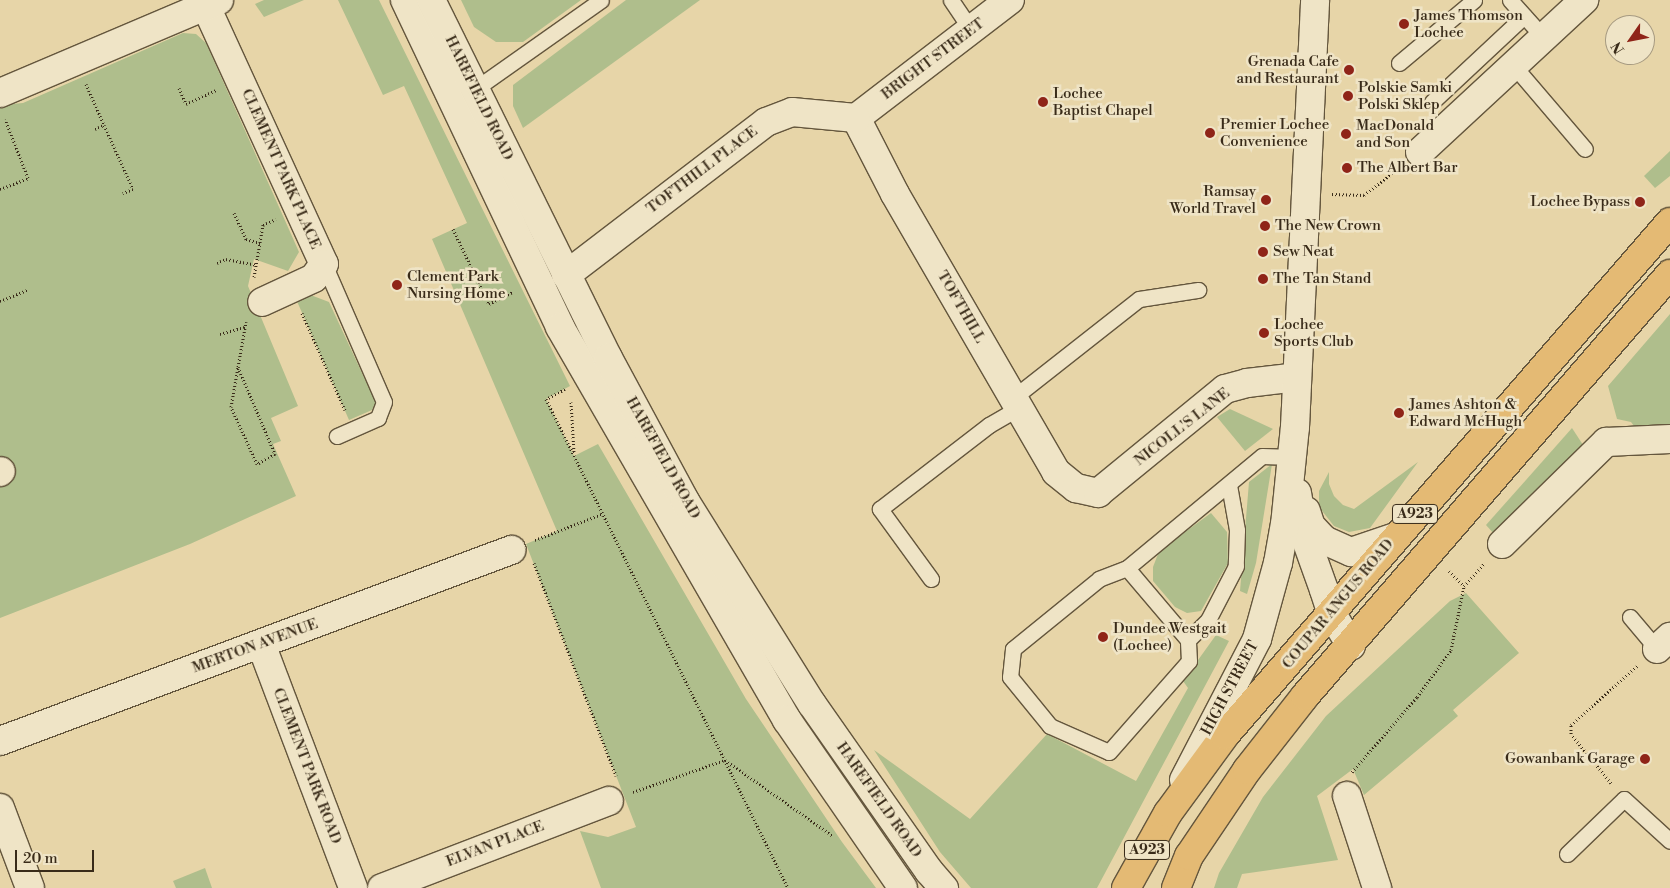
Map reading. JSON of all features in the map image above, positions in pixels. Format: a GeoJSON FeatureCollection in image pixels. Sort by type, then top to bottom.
{"type":"FeatureCollection","features":[{"type":"Feature","properties":{"kind":"main road","name":"COUPAR ANGUS ROAD"},"geometry":{"type":"LineString","coordinates":[[1126,888],[1168,813],[1225,736],[1332,614],[1395,537],[1670,222]]}},
{"type":"Feature","properties":{"kind":"main road","name":"A923"},"geometry":{"type":"LineString","coordinates":[[1176,888],[1189,856],[1247,770],[1305,696],[1351,646],[1670,274]]}},
{"type":"Feature","properties":{"kind":"street","name":"HAREFIELD ROAD"},"geometry":{"type":"LineString","coordinates":[[405,0],[560,327],[591,376],[666,514],[787,720],[860,830],[903,888]]}},
{"type":"Feature","properties":{"kind":"street","name":"HAREFIELD ROAD"},"geometry":{"type":"LineString","coordinates":[[431,0],[566,274],[685,501],[812,704],[929,871],[944,888]]}},
{"type":"Feature","properties":{"kind":"street","name":"BRIGHT STREET"},"geometry":{"type":"LineString","coordinates":[[856,118],[1010,0]]}},
{"type":"Feature","properties":{"kind":"street","name":"HIGH STREET"},"geometry":{"type":"LineString","coordinates":[[1168,813],[1257,638],[1278,563],[1292,463],[1315,0]]}},
{"type":"Feature","properties":{"kind":"street"},"geometry":{"type":"LineString","coordinates":[[1420,152],[1584,0]]}},
{"type":"Feature","properties":{"kind":"street","name":"CLEMENT PARK PLACE"},"geometry":{"type":"LineString","coordinates":[[2,104],[76,61],[209,2],[240,79],[324,264],[314,278],[262,302]]}},
{"type":"Feature","properties":{"kind":"street","name":"TOFTHILL PLACE"},"geometry":{"type":"LineString","coordinates":[[566,274],[766,122],[792,112],[856,118]]}},
{"type":"Feature","properties":{"kind":"street","name":"TOFTHILL"},"geometry":{"type":"LineString","coordinates":[[856,118],[895,194],[1056,472],[1076,488]]}},
{"type":"Feature","properties":{"kind":"street","name":"NICOLL'S LANE"},"geometry":{"type":"LineString","coordinates":[[1076,488],[1098,493],[1225,389],[1247,383],[1296,377]]}},
{"type":"Feature","properties":{"kind":"street"},"geometry":{"type":"LineString","coordinates":[[1502,544],[1606,442],[1670,439]]}},
{"type":"Feature","properties":{"kind":"street","name":"HIGH STREET"},"geometry":{"type":"LineString","coordinates":[[1292,463],[1311,526],[1324,540],[1351,552],[1395,537]]}},
{"type":"Feature","properties":{"kind":"street","name":"HIGH STREET"},"geometry":{"type":"LineString","coordinates":[[1292,463],[1304,534],[1332,614],[1351,646]]}},
{"type":"Feature","properties":{"kind":"street","name":"MERTON AVENUE"},"geometry":{"type":"LineString","coordinates":[[0,741],[518,547]]}},
{"type":"Feature","properties":{"kind":"street","name":"CLEMENT PARK ROAD"},"geometry":{"type":"LineString","coordinates":[[261,644],[353,888]]}},
{"type":"Feature","properties":{"kind":"street"},"geometry":{"type":"LineString","coordinates":[[1347,796],[1377,888]]}},
{"type":"Feature","properties":{"kind":"street","name":"ELVAN PLACE"},"geometry":{"type":"LineString","coordinates":[[382,888],[616,798]]}},
{"type":"Feature","properties":{"kind":"street"},"geometry":{"type":"LineString","coordinates":[[0,808],[30,888]]}},
{"type":"Feature","properties":{"kind":"lane"},"geometry":{"type":"LineString","coordinates":[[474,89],[601,0]]}},
{"type":"Feature","properties":{"kind":"lane"},"geometry":{"type":"LineString","coordinates":[[951,0],[971,30]]}},
{"type":"Feature","properties":{"kind":"lane"},"geometry":{"type":"LineString","coordinates":[[1399,63],[1474,0]]}},
{"type":"Feature","properties":{"kind":"lane"},"geometry":{"type":"LineString","coordinates":[[1510,0],[1544,39]]}},
{"type":"Feature","properties":{"kind":"lane"},"geometry":{"type":"LineString","coordinates":[[1432,102],[1524,16]]}},
{"type":"Feature","properties":{"kind":"lane"},"geometry":{"type":"LineString","coordinates":[[1514,66],[1585,150]]}},
{"type":"Feature","properties":{"kind":"lane"},"geometry":{"type":"LineString","coordinates":[[324,264],[384,402],[378,418],[337,436]]}},
{"type":"Feature","properties":{"kind":"lane"},"geometry":{"type":"LineString","coordinates":[[931,580],[880,509],[989,426],[1139,299],[1198,290]]}},
{"type":"Feature","properties":{"kind":"lane"},"geometry":{"type":"LineString","coordinates":[[1127,568],[1188,640],[1189,661],[1109,752],[1050,726],[1010,677],[1013,649],[1099,579],[1127,568],[1262,456],[1292,463]]}},
{"type":"Feature","properties":{"kind":"lane"},"geometry":{"type":"LineString","coordinates":[[1188,640],[1208,620],[1236,566],[1237,530],[1229,485]]}},
{"type":"Feature","properties":{"kind":"lane"},"geometry":{"type":"LineString","coordinates":[[1630,617],[1663,643]]}},
{"type":"Feature","properties":{"kind":"lane"},"geometry":{"type":"LineString","coordinates":[[1567,854],[1624,799],[1670,841]]}},
{"type":"Feature","properties":{"kind":"path"},"geometry":{"type":"LineString","coordinates":[[76,61],[132,189],[123,193]]}},
{"type":"Feature","properties":{"kind":"path"},"geometry":{"type":"LineString","coordinates":[[179,88],[186,104],[240,79]]}},
{"type":"Feature","properties":{"kind":"path"},"geometry":{"type":"LineString","coordinates":[[0,190],[28,178],[2,104]]}},
{"type":"Feature","properties":{"kind":"path"},"geometry":{"type":"LineString","coordinates":[[95,129],[104,125]]}},
{"type":"Feature","properties":{"kind":"path"},"geometry":{"type":"LineString","coordinates":[[1304,193],[1364,195],[1420,152]]}},
{"type":"Feature","properties":{"kind":"path"},"geometry":{"type":"LineString","coordinates":[[234,213],[246,239],[260,243]]}},
{"type":"Feature","properties":{"kind":"path"},"geometry":{"type":"LineString","coordinates":[[454,229],[489,304],[538,281]]}},
{"type":"Feature","properties":{"kind":"path"},"geometry":{"type":"LineString","coordinates":[[217,262],[226,259],[256,265]]}},
{"type":"Feature","properties":{"kind":"path"},"geometry":{"type":"LineString","coordinates":[[0,301],[29,289]]}},
{"type":"Feature","properties":{"kind":"path"},"geometry":{"type":"LineString","coordinates":[[291,289],[354,429]]}},
{"type":"Feature","properties":{"kind":"path"},"geometry":{"type":"LineString","coordinates":[[220,334],[245,327]]}},
{"type":"Feature","properties":{"kind":"path"},"geometry":{"type":"LineString","coordinates":[[238,367],[275,454],[257,464]]}},
{"type":"Feature","properties":{"kind":"path"},"geometry":{"type":"LineString","coordinates":[[574,456],[570,386],[546,399],[602,514],[788,888]]}},
{"type":"Feature","properties":{"kind":"path"},"geometry":{"type":"LineString","coordinates":[[602,514],[518,547],[616,798],[725,760]]}},
{"type":"Feature","properties":{"kind":"path"},"geometry":{"type":"LineString","coordinates":[[1347,796],[1353,769],[1417,698],[1451,650],[1464,586],[1502,544]]}},
{"type":"Feature","properties":{"kind":"path"},"geometry":{"type":"LineString","coordinates":[[1624,799],[1571,734],[1571,725],[1663,643]]}},
{"type":"Feature","properties":{"kind":"path"},"geometry":{"type":"LineString","coordinates":[[725,760],[842,842],[860,830]]}},
{"type":"Feature","properties":{"kind":"green space"},"geometry":{"type":"Polygon","coordinates":[[[264,0],[304,0],[264,17],[255,4],[264,0]]]}},
{"type":"Feature","properties":{"kind":"green space"},"geometry":{"type":"Polygon","coordinates":[[[338,0],[379,0],[570,386],[546,399],[574,456],[598,444],[746,699],[842,842],[876,888],[601,888],[580,831],[608,837],[636,827],[526,544],[557,531],[432,239],[467,223],[404,86],[383,95],[338,0]]]}},
{"type":"Feature","properties":{"kind":"green space"},"geometry":{"type":"Polygon","coordinates":[[[461,0],[581,0],[523,42],[496,42],[474,27],[461,0]]]}},
{"type":"Feature","properties":{"kind":"green space"},"geometry":{"type":"Polygon","coordinates":[[[626,0],[700,0],[523,128],[513,106],[513,85],[626,0]]]}},
{"type":"Feature","properties":{"kind":"green space"},"geometry":{"type":"Polygon","coordinates":[[[183,33],[196,34],[206,43],[299,252],[288,271],[254,259],[248,286],[298,406],[271,418],[281,441],[273,444],[296,496],[190,544],[0,618],[0,105],[23,103],[183,33]]]}},
{"type":"Feature","properties":{"kind":"green space"},"geometry":{"type":"Polygon","coordinates":[[[1670,151],[1670,176],[1655,188],[1644,176],[1670,151]]]}},
{"type":"Feature","properties":{"kind":"green space"},"geometry":{"type":"Polygon","coordinates":[[[308,294],[329,302],[376,403],[372,410],[349,420],[296,299],[308,294]]]}},
{"type":"Feature","properties":{"kind":"green space"},"geometry":{"type":"Polygon","coordinates":[[[1670,314],[1670,426],[1637,430],[1631,422],[1617,419],[1608,386],[1670,314]]]}},
{"type":"Feature","properties":{"kind":"green space"},"geometry":{"type":"Polygon","coordinates":[[[1230,409],[1273,429],[1245,451],[1217,417],[1230,409]]]}},
{"type":"Feature","properties":{"kind":"green space"},"geometry":{"type":"Polygon","coordinates":[[[1572,428],[1585,448],[1494,534],[1486,525],[1572,428]]]}},
{"type":"Feature","properties":{"kind":"green space"},"geometry":{"type":"Polygon","coordinates":[[[1418,462],[1370,528],[1349,532],[1334,526],[1319,507],[1319,491],[1329,472],[1329,484],[1334,496],[1343,505],[1354,509],[1418,462]]]}},
{"type":"Feature","properties":{"kind":"green space"},"geometry":{"type":"Polygon","coordinates":[[[1272,464],[1256,563],[1247,594],[1240,591],[1249,482],[1272,464]]]}},
{"type":"Feature","properties":{"kind":"green space"},"geometry":{"type":"Polygon","coordinates":[[[1211,513],[1227,532],[1228,563],[1201,611],[1187,613],[1175,607],[1153,581],[1153,567],[1158,554],[1211,513]]]}},
{"type":"Feature","properties":{"kind":"green space"},"geometry":{"type":"Polygon","coordinates":[[[1466,593],[1519,653],[1453,710],[1458,716],[1364,795],[1353,769],[1317,796],[1338,860],[1242,874],[1237,888],[1214,888],[1219,873],[1263,797],[1326,716],[1450,601],[1466,593]]]}},
{"type":"Feature","properties":{"kind":"green space"},"geometry":{"type":"Polygon","coordinates":[[[1216,635],[1229,641],[1097,888],[971,888],[940,852],[874,750],[970,819],[1047,734],[1136,781],[1188,688],[1183,681],[1216,635]]]}},
{"type":"Feature","properties":{"kind":"green space"},"geometry":{"type":"Polygon","coordinates":[[[205,868],[212,888],[176,888],[173,881],[205,868]]]}},
{"type":"Feature","properties":{"kind":"place","name":"James Thomson Lochee"},"geometry":{"type":"Point","coordinates":[1404,24]}},
{"type":"Feature","properties":{"kind":"place","name":"Grenada Cafe and Restaurant"},"geometry":{"type":"Point","coordinates":[1349,70]}},
{"type":"Feature","properties":{"kind":"place","name":"Polskie Samki Polski Sklep"},"geometry":{"type":"Point","coordinates":[1348,96]}},
{"type":"Feature","properties":{"kind":"place","name":"Lochee Baptist Chapel"},"geometry":{"type":"Point","coordinates":[1043,102]}},
{"type":"Feature","properties":{"kind":"place","name":"Premier Lochee Convenience"},"geometry":{"type":"Point","coordinates":[1210,133]}},
{"type":"Feature","properties":{"kind":"place","name":"MacDonald and Son"},"geometry":{"type":"Point","coordinates":[1346,134]}},
{"type":"Feature","properties":{"kind":"place","name":"The Albert Bar"},"geometry":{"type":"Point","coordinates":[1347,168]}},
{"type":"Feature","properties":{"kind":"place","name":"Ramsay World Travel"},"geometry":{"type":"Point","coordinates":[1266,200]}},
{"type":"Feature","properties":{"kind":"place","name":"Lochee Bypass"},"geometry":{"type":"Point","coordinates":[1640,202]}},
{"type":"Feature","properties":{"kind":"place","name":"The New Crown"},"geometry":{"type":"Point","coordinates":[1265,226]}},
{"type":"Feature","properties":{"kind":"place","name":"Sew Neat"},"geometry":{"type":"Point","coordinates":[1263,252]}},
{"type":"Feature","properties":{"kind":"place","name":"The Tan Stand"},"geometry":{"type":"Point","coordinates":[1263,279]}},
{"type":"Feature","properties":{"kind":"place","name":"Clement Park Nursing Home"},"geometry":{"type":"Point","coordinates":[397,285]}},
{"type":"Feature","properties":{"kind":"place","name":"Lochee Sports Club"},"geometry":{"type":"Point","coordinates":[1264,333]}},
{"type":"Feature","properties":{"kind":"place","name":"James Ashton & Edward McHugh"},"geometry":{"type":"Point","coordinates":[1399,413]}},
{"type":"Feature","properties":{"kind":"place","name":"Dundee Westgait (Lochee)"},"geometry":{"type":"Point","coordinates":[1103,637]}},
{"type":"Feature","properties":{"kind":"place","name":"Gowanbank Garage"},"geometry":{"type":"Point","coordinates":[1645,759]}}]}
